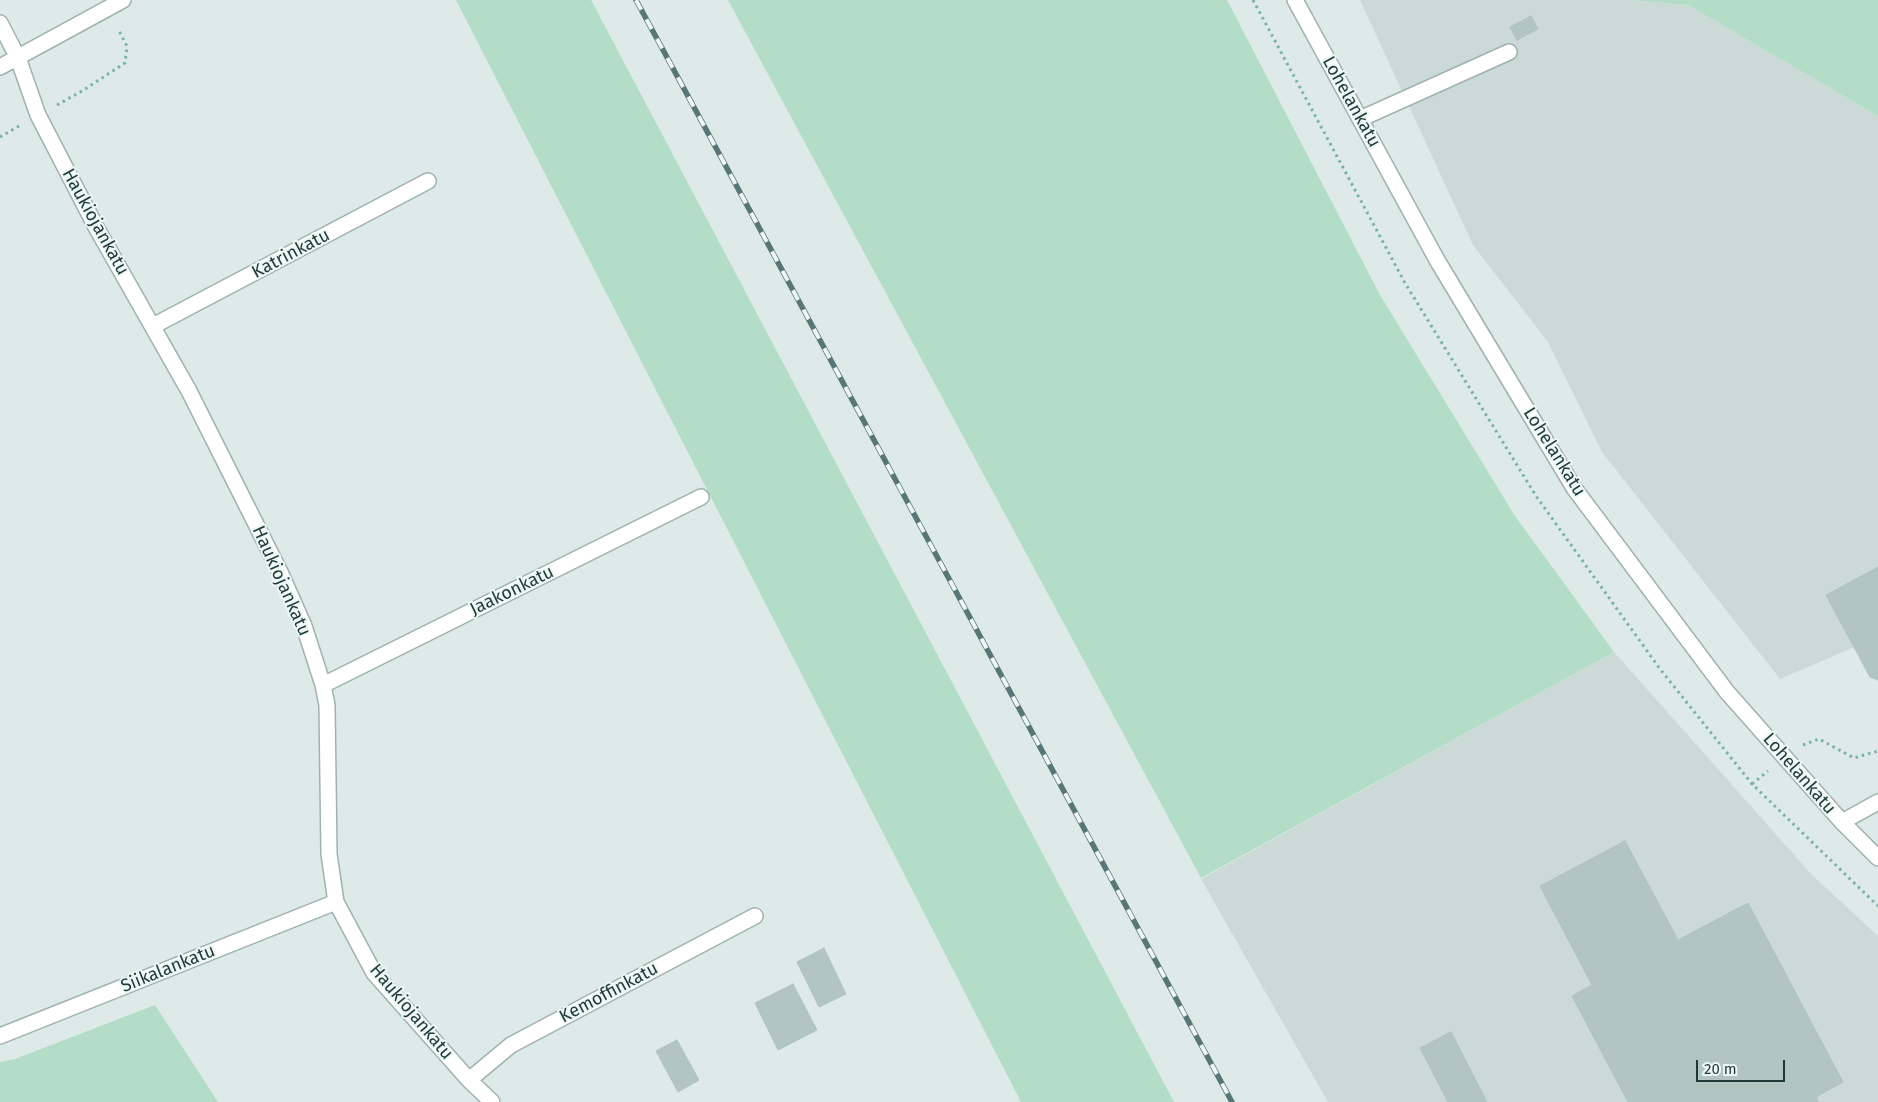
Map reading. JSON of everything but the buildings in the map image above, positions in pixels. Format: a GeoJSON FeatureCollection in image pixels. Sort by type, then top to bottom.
{"type":"FeatureCollection","features":[{"type":"Feature","properties":{"kind":"street"},"geometry":{"type":"LineString","coordinates":[[0,67],[123,0]]}},
{"type":"Feature","properties":{"kind":"street","name":"Lohelankatu"},"geometry":{"type":"LineString","coordinates":[[1295,0],[1437,260],[1574,488],[1727,692],[1842,822],[1878,858]]}},
{"type":"Feature","properties":{"kind":"street","name":"Haukiojankatu"},"geometry":{"type":"LineString","coordinates":[[0,23],[18,58],[38,115],[96,227],[189,390],[280,572],[304,626],[323,685],[327,705],[329,735],[327,797],[329,854],[336,902],[374,973],[469,1080],[492,1102]]}},
{"type":"Feature","properties":{"kind":"street"},"geometry":{"type":"LineString","coordinates":[[1360,119],[1509,52]]}},
{"type":"Feature","properties":{"kind":"street","name":"Katrinkatu"},"geometry":{"type":"LineString","coordinates":[[153,326],[428,181]]}},
{"type":"Feature","properties":{"kind":"street","name":"Jaakonkatu"},"geometry":{"type":"LineString","coordinates":[[323,685],[701,497]]}},
{"type":"Feature","properties":{"kind":"street"},"geometry":{"type":"LineString","coordinates":[[1842,822],[1878,802]]}},
{"type":"Feature","properties":{"kind":"street","name":"Siikalankatu"},"geometry":{"type":"LineString","coordinates":[[0,1036],[336,902]]}},
{"type":"Feature","properties":{"kind":"street","name":"Kemoffinkatu"},"geometry":{"type":"LineString","coordinates":[[469,1080],[511,1046],[755,916]]}},
{"type":"Feature","properties":{"kind":"path"},"geometry":{"type":"LineString","coordinates":[[0,137],[82,92],[125,63],[127,46],[107,9]]}},
{"type":"Feature","properties":{"kind":"shaded area"},"geometry":{"type":"Polygon","coordinates":[[[1360,0],[1631,0],[1688,5],[1878,116],[1878,637],[1780,679],[1602,452],[1548,342],[1473,245],[1360,0]]]}},
{"type":"Feature","properties":{"kind":"shaded area"},"geometry":{"type":"Polygon","coordinates":[[[1614,652],[1812,875],[1878,936],[1878,1102],[1328,1102],[1201,879],[1614,652]]]}},
{"type":"Feature","properties":{"kind":"green space"},"geometry":{"type":"Polygon","coordinates":[[[456,0],[591,0],[1174,1102],[1021,1102],[456,0]]]}},
{"type":"Feature","properties":{"kind":"green space"},"geometry":{"type":"Polygon","coordinates":[[[728,0],[1227,0],[1380,295],[1515,516],[1614,652],[1201,878],[728,0]]]}},
{"type":"Feature","properties":{"kind":"green space"},"geometry":{"type":"Polygon","coordinates":[[[1631,0],[1878,0],[1878,116],[1688,5],[1631,0]]]}},
{"type":"Feature","properties":{"kind":"green space"},"geometry":{"type":"Polygon","coordinates":[[[155,1005],[218,1102],[0,1102],[0,1062],[15,1059],[155,1005]]]}},
{"type":"Feature","properties":{"kind":"railway"},"geometry":{"type":"LineString","coordinates":[[636,0],[1232,1102]]}}]}
